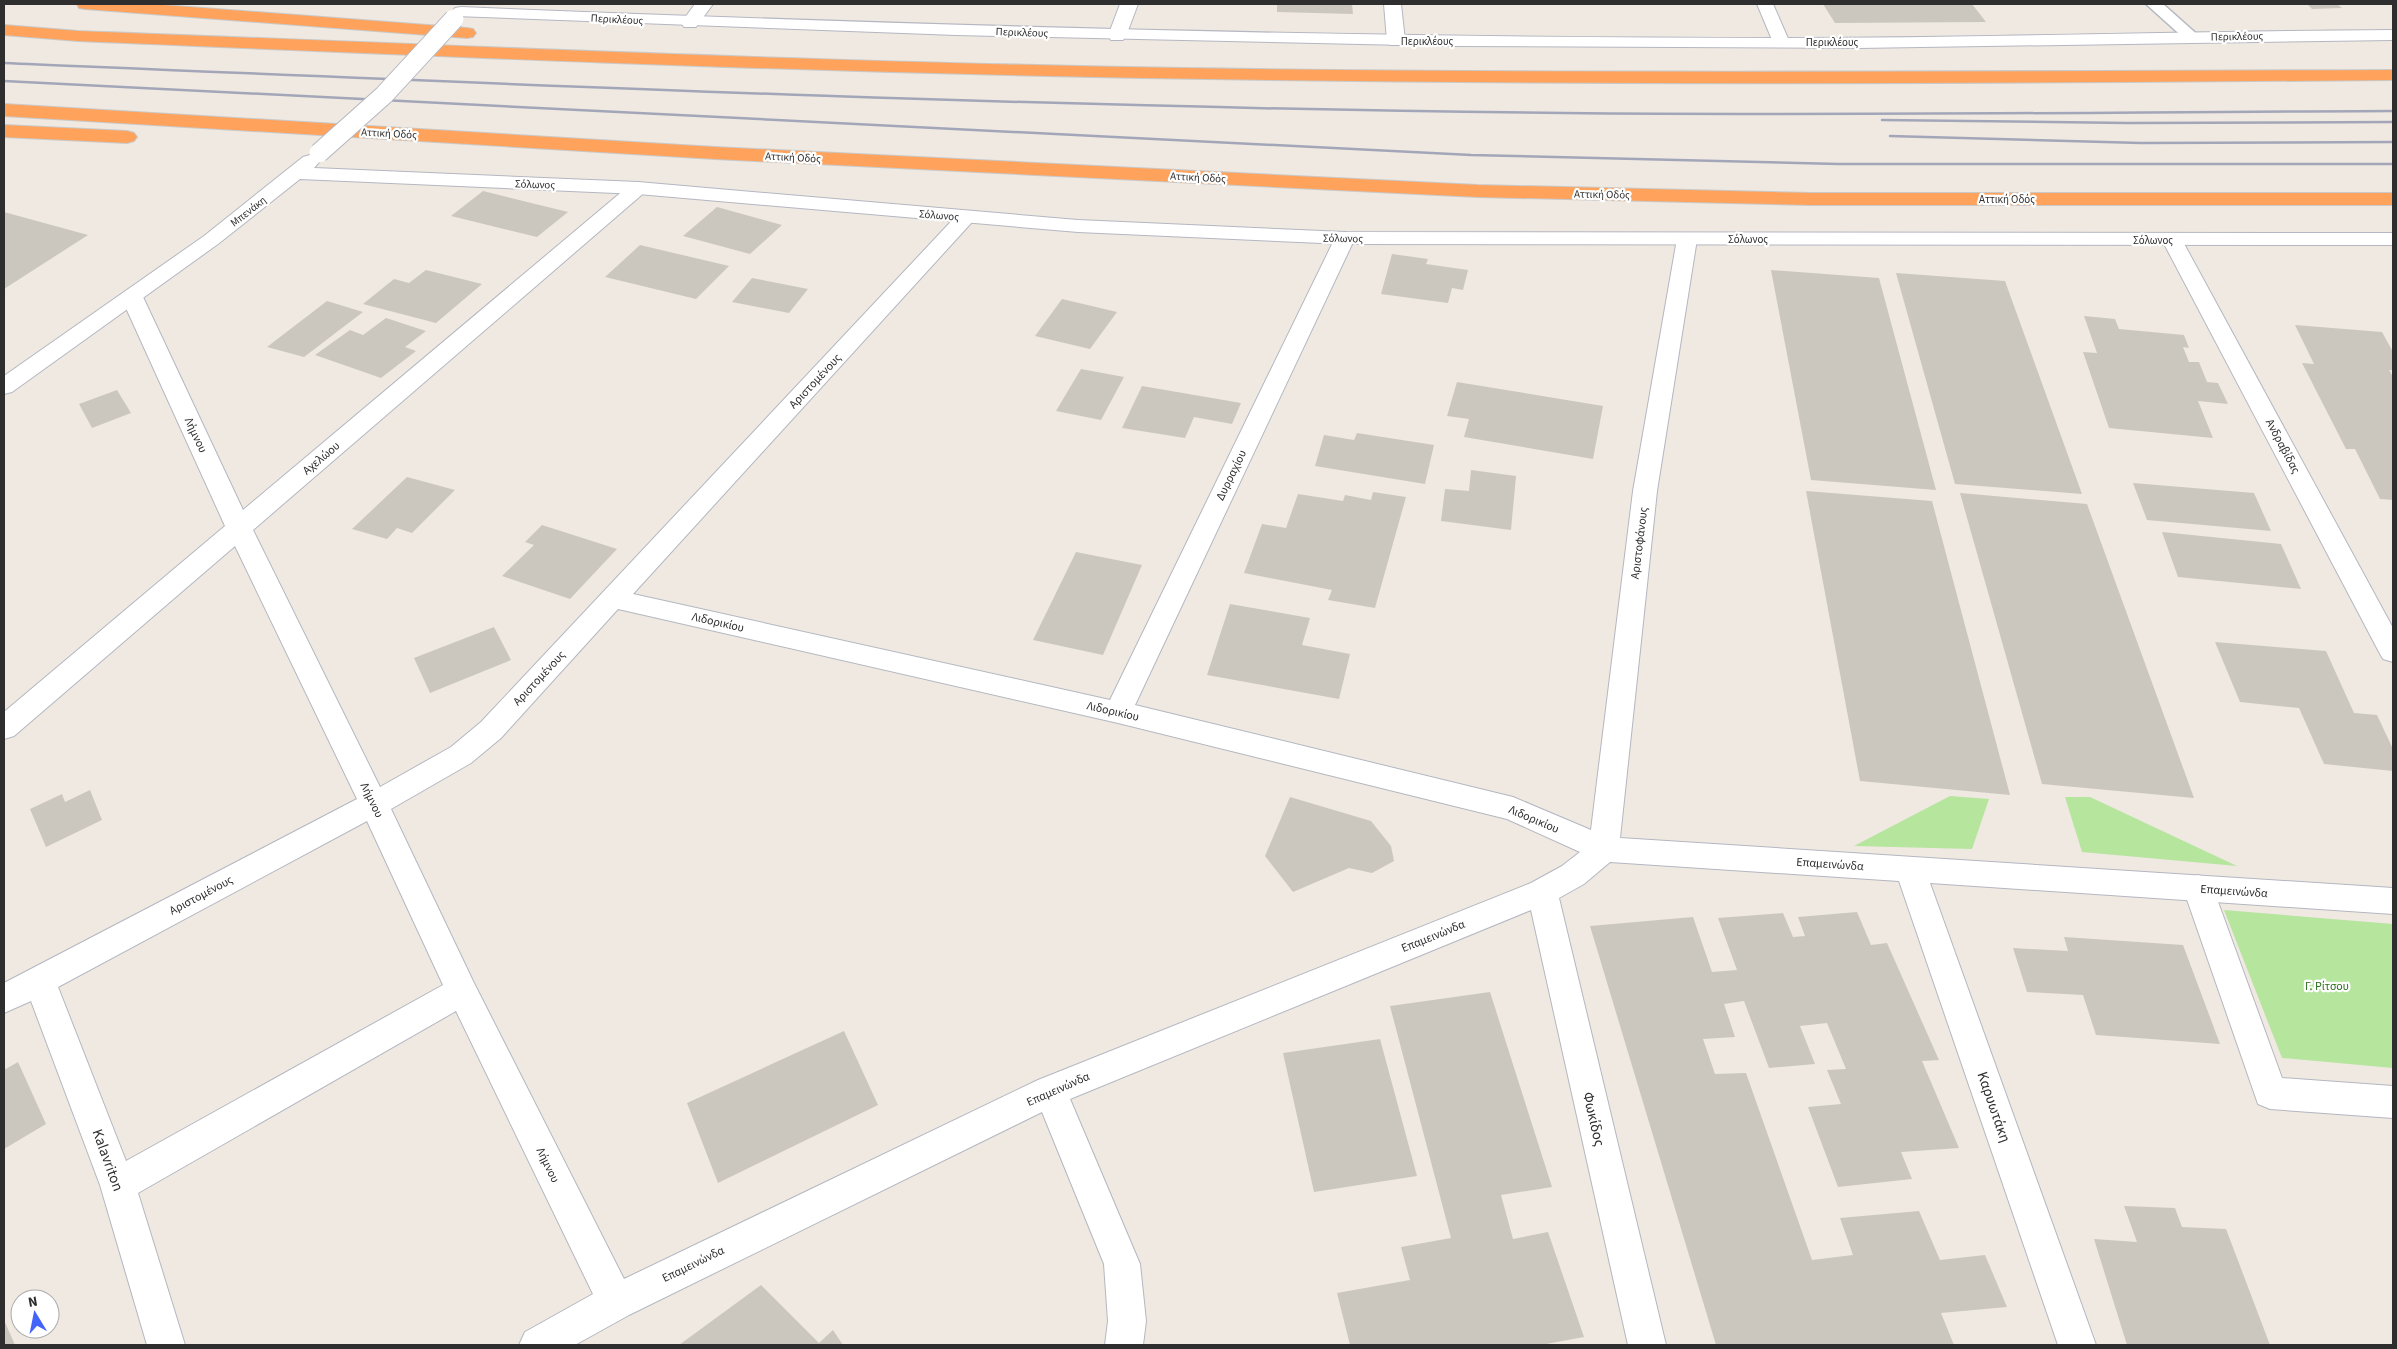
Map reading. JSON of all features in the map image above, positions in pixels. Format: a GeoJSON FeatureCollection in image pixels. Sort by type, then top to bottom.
{"type":"FeatureCollection","features":[{"type":"Feature","properties":{"kind":"highway"},"geometry":{"type":"LineString","coordinates":[[85,4],[488,35]]}},
{"type":"Feature","properties":{"kind":"highway"},"geometry":{"type":"LineString","coordinates":[[4,30],[78,36],[698,61],[1009,70],[1507,77],[2393,75]]}},
{"type":"Feature","properties":{"kind":"highway"},"geometry":{"type":"LineString","coordinates":[[518,37],[698,61]]}},
{"type":"Feature","properties":{"kind":"highway","name":"Αττική Οδός"},"geometry":{"type":"LineString","coordinates":[[4,110],[716,153],[1478,191],[1811,200],[2393,199]]}},
{"type":"Feature","properties":{"kind":"highway"},"geometry":{"type":"LineString","coordinates":[[4,131],[143,138]]}},
{"type":"Feature","properties":{"kind":"highway"},"geometry":{"type":"LineString","coordinates":[[202,140],[282,144],[553,142]]}},
{"type":"Feature","properties":{"kind":"street"},"geometry":{"type":"LineString","coordinates":[[690,23],[704,4]]}},
{"type":"Feature","properties":{"kind":"street"},"geometry":{"type":"LineString","coordinates":[[1117,36],[1129,4]]}},
{"type":"Feature","properties":{"kind":"street"},"geometry":{"type":"LineString","coordinates":[[1392,4],[1396,41]]}},
{"type":"Feature","properties":{"kind":"street"},"geometry":{"type":"LineString","coordinates":[[1765,4],[1781,42]]}},
{"type":"Feature","properties":{"kind":"street","name":"Περικλέους"},"geometry":{"type":"LineString","coordinates":[[461,12],[690,23],[1117,36],[1396,41],[1979,42],[2393,35]]}},
{"type":"Feature","properties":{"kind":"street","name":"Μπενάκη"},"geometry":{"type":"LineString","coordinates":[[4,388],[211,240],[320,153],[384,94],[461,12]]}},
{"type":"Feature","properties":{"kind":"street","name":"Σόλωνος"},"geometry":{"type":"LineString","coordinates":[[295,173],[638,188],[966,217],[1176,232],[1345,238],[2393,239]]}},
{"type":"Feature","properties":{"kind":"street","name":"Αχελώου"},"geometry":{"type":"LineString","coordinates":[[4,728],[638,188]]}},
{"type":"Feature","properties":{"kind":"street","name":"Αριστομένους"},"geometry":{"type":"LineString","coordinates":[[4,999],[374,804],[461,755],[491,730],[614,599],[966,217]]}},
{"type":"Feature","properties":{"kind":"street","name":"Δυρραχίου"},"geometry":{"type":"LineString","coordinates":[[1118,712],[1345,238]]}},
{"type":"Feature","properties":{"kind":"street","name":"Αριστοφάνους"},"geometry":{"type":"LineString","coordinates":[[1604,850],[1645,491],[1687,239]]}},
{"type":"Feature","properties":{"kind":"street","name":"Ανδραβίδας"},"geometry":{"type":"LineString","coordinates":[[2172,240],[2393,652]]}},
{"type":"Feature","properties":{"kind":"street","name":"Λήμνου"},"geometry":{"type":"LineString","coordinates":[[132,297],[238,528],[374,804],[462,992],[616,1302]]}},
{"type":"Feature","properties":{"kind":"street","name":"Λιδορικίου"},"geometry":{"type":"LineString","coordinates":[[614,599],[1118,712],[1513,809],[1604,850]]}},
{"type":"Feature","properties":{"kind":"street","name":"Επαμεινώνδα"},"geometry":{"type":"LineString","coordinates":[[538,1345],[616,1302],[1050,1091],[1542,892],[1573,875],[1604,850],[2393,901]]}},
{"type":"Feature","properties":{"kind":"street","name":"Καρυωτάκη"},"geometry":{"type":"LineString","coordinates":[[1910,870],[2077,1345]]}},
{"type":"Feature","properties":{"kind":"street"},"geometry":{"type":"LineString","coordinates":[[2198,888],[2270,1093],[2393,1102]]}},
{"type":"Feature","properties":{"kind":"street","name":"Φωκίδος"},"geometry":{"type":"LineString","coordinates":[[1542,892],[1647,1345]]}},
{"type":"Feature","properties":{"kind":"street","name":"Kalavriton"},"geometry":{"type":"LineString","coordinates":[[39,980],[118,1185],[166,1345]]}},
{"type":"Feature","properties":{"kind":"street"},"geometry":{"type":"LineString","coordinates":[[118,1185],[462,992]]}},
{"type":"Feature","properties":{"kind":"street"},"geometry":{"type":"LineString","coordinates":[[1050,1091],[1122,1264],[1127,1321],[1124,1345]]}},
{"type":"Feature","properties":{"kind":"lane"},"geometry":{"type":"LineString","coordinates":[[2154,4],[2192,37]]}},
{"type":"Feature","properties":{"kind":"green space"},"geometry":{"type":"Polygon","coordinates":[[[1950,796],[1989,799],[1972,849],[1854,846],[1950,796]]]}},
{"type":"Feature","properties":{"kind":"green space"},"geometry":{"type":"Polygon","coordinates":[[[2065,797],[2090,797],[2237,866],[2082,852],[2065,797]]]}},
{"type":"Feature","properties":{"kind":"green space","name":"Γ. Ρίτσου"},"geometry":{"type":"Polygon","coordinates":[[[2224,910],[2393,924],[2393,1068],[2282,1058],[2224,910]]]}},
{"type":"Feature","properties":{"kind":"building"},"geometry":{"type":"Polygon","coordinates":[[[1277,4],[1352,4],[1353,14],[1277,12],[1277,4]]]}},
{"type":"Feature","properties":{"kind":"building"},"geometry":{"type":"Polygon","coordinates":[[[1823,4],[1972,4],[1986,22],[1835,23],[1823,4]]]}},
{"type":"Feature","properties":{"kind":"building"},"geometry":{"type":"Polygon","coordinates":[[[2307,4],[2337,4],[2342,8],[2312,9],[2307,4]]]}},
{"type":"Feature","properties":{"kind":"building"},"geometry":{"type":"Polygon","coordinates":[[[483,191],[568,212],[537,237],[451,216],[483,191]]]}},
{"type":"Feature","properties":{"kind":"building"},"geometry":{"type":"Polygon","coordinates":[[[717,207],[782,225],[750,254],[683,236],[717,207]]]}},
{"type":"Feature","properties":{"kind":"building"},"geometry":{"type":"Polygon","coordinates":[[[4,212],[88,235],[4,289],[4,212]]]}},
{"type":"Feature","properties":{"kind":"building"},"geometry":{"type":"Polygon","coordinates":[[[640,245],[729,266],[696,299],[605,277],[640,245]]]}},
{"type":"Feature","properties":{"kind":"building"},"geometry":{"type":"Polygon","coordinates":[[[1392,254],[1428,259],[1426,264],[1468,270],[1463,290],[1452,288],[1448,303],[1381,294],[1392,254]]]}},
{"type":"Feature","properties":{"kind":"building"},"geometry":{"type":"Polygon","coordinates":[[[426,270],[482,284],[436,323],[363,304],[394,279],[409,283],[426,270]]]}},
{"type":"Feature","properties":{"kind":"building"},"geometry":{"type":"Polygon","coordinates":[[[1771,270],[1879,278],[1936,490],[1811,480],[1771,270]]]}},
{"type":"Feature","properties":{"kind":"building"},"geometry":{"type":"Polygon","coordinates":[[[1896,273],[2005,281],[2082,494],[1955,484],[1896,273]]]}},
{"type":"Feature","properties":{"kind":"building"},"geometry":{"type":"Polygon","coordinates":[[[752,278],[808,289],[789,313],[732,302],[752,278]]]}},
{"type":"Feature","properties":{"kind":"building"},"geometry":{"type":"Polygon","coordinates":[[[1062,299],[1117,312],[1090,349],[1035,336],[1062,299]]]}},
{"type":"Feature","properties":{"kind":"building"},"geometry":{"type":"Polygon","coordinates":[[[327,301],[363,312],[304,357],[267,347],[327,301]]]}},
{"type":"Feature","properties":{"kind":"building"},"geometry":{"type":"Polygon","coordinates":[[[2084,316],[2115,319],[2119,329],[2184,335],[2189,348],[2183,347],[2189,362],[2199,362],[2207,382],[2218,383],[2228,404],[2198,401],[2213,438],[2109,428],[2083,352],[2097,353],[2084,316]]]}},
{"type":"Feature","properties":{"kind":"building"},"geometry":{"type":"Polygon","coordinates":[[[386,318],[426,331],[405,347],[416,351],[381,378],[315,355],[350,330],[363,335],[386,318]]]}},
{"type":"Feature","properties":{"kind":"building"},"geometry":{"type":"Polygon","coordinates":[[[2295,325],[2382,332],[2393,352],[2393,370],[2389,370],[2393,377],[2393,500],[2380,499],[2355,449],[2346,449],[2302,363],[2314,364],[2295,325]]]}},
{"type":"Feature","properties":{"kind":"building"},"geometry":{"type":"Polygon","coordinates":[[[1081,369],[1124,377],[1101,420],[1056,411],[1081,369]]]}},
{"type":"Feature","properties":{"kind":"building"},"geometry":{"type":"Polygon","coordinates":[[[1457,382],[1603,406],[1593,459],[1464,437],[1469,419],[1447,416],[1457,382]]]}},
{"type":"Feature","properties":{"kind":"building"},"geometry":{"type":"Polygon","coordinates":[[[1142,386],[1241,403],[1232,424],[1194,417],[1185,438],[1122,428],[1142,386]]]}},
{"type":"Feature","properties":{"kind":"building"},"geometry":{"type":"Polygon","coordinates":[[[117,390],[131,413],[92,428],[79,404],[117,390]]]}},
{"type":"Feature","properties":{"kind":"building"},"geometry":{"type":"Polygon","coordinates":[[[1357,433],[1434,445],[1425,484],[1315,466],[1324,435],[1354,440],[1357,433]]]}},
{"type":"Feature","properties":{"kind":"building"},"geometry":{"type":"Polygon","coordinates":[[[1471,470],[1516,476],[1511,530],[1441,521],[1445,489],[1469,491],[1471,470]]]}},
{"type":"Feature","properties":{"kind":"building"},"geometry":{"type":"Polygon","coordinates":[[[407,477],[455,490],[412,533],[397,528],[387,539],[352,529],[407,477]]]}},
{"type":"Feature","properties":{"kind":"building"},"geometry":{"type":"Polygon","coordinates":[[[2133,483],[2254,493],[2271,531],[2147,520],[2133,483]]]}},
{"type":"Feature","properties":{"kind":"building"},"geometry":{"type":"Polygon","coordinates":[[[1806,491],[1932,501],[2010,795],[1860,781],[1806,491]]]}},
{"type":"Feature","properties":{"kind":"building"},"geometry":{"type":"Polygon","coordinates":[[[1373,492],[1406,497],[1375,608],[1328,600],[1332,590],[1244,573],[1262,524],[1286,528],[1298,494],[1343,501],[1345,495],[1371,500],[1373,492]]]}},
{"type":"Feature","properties":{"kind":"building"},"geometry":{"type":"Polygon","coordinates":[[[1960,493],[2087,504],[2194,798],[2042,784],[1960,493]]]}},
{"type":"Feature","properties":{"kind":"building"},"geometry":{"type":"Polygon","coordinates":[[[542,525],[617,549],[570,599],[502,576],[534,545],[525,542],[542,525]]]}},
{"type":"Feature","properties":{"kind":"building"},"geometry":{"type":"Polygon","coordinates":[[[2162,532],[2281,544],[2301,589],[2178,577],[2162,532]]]}},
{"type":"Feature","properties":{"kind":"building"},"geometry":{"type":"Polygon","coordinates":[[[1076,552],[1142,565],[1103,655],[1033,640],[1076,552]]]}},
{"type":"Feature","properties":{"kind":"building"},"geometry":{"type":"Polygon","coordinates":[[[1230,604],[1310,618],[1302,645],[1350,654],[1339,699],[1207,675],[1230,604]]]}},
{"type":"Feature","properties":{"kind":"building"},"geometry":{"type":"Polygon","coordinates":[[[494,627],[511,660],[430,693],[414,658],[494,627]]]}},
{"type":"Feature","properties":{"kind":"building"},"geometry":{"type":"Polygon","coordinates":[[[2215,642],[2326,651],[2354,713],[2377,715],[2393,749],[2393,771],[2324,764],[2299,708],[2240,702],[2215,642]]]}},
{"type":"Feature","properties":{"kind":"building"},"geometry":{"type":"Polygon","coordinates":[[[90,790],[102,820],[46,847],[30,809],[62,794],[65,802],[90,790]]]}},
{"type":"Feature","properties":{"kind":"building"},"geometry":{"type":"Polygon","coordinates":[[[1290,797],[1371,821],[1391,846],[1394,861],[1372,873],[1349,868],[1293,892],[1265,856],[1290,797]]]}},
{"type":"Feature","properties":{"kind":"building"},"geometry":{"type":"Polygon","coordinates":[[[1857,912],[1871,945],[1887,943],[1939,1060],[1922,1061],[1959,1148],[1901,1152],[1912,1179],[1838,1187],[1808,1107],[1841,1104],[1827,1070],[1846,1069],[1827,1023],[1800,1026],[1815,1064],[1769,1068],[1744,1001],[1724,1004],[1735,1037],[1703,1039],[1715,1074],[1746,1073],[1812,1260],[1853,1255],[1840,1218],[1919,1211],[1940,1260],[1985,1255],[2007,1307],[1941,1313],[1954,1345],[1716,1345],[1590,926],[1693,917],[1712,972],[1737,970],[1718,918],[1783,913],[1793,937],[1805,936],[1798,917],[1857,912]]]}},
{"type":"Feature","properties":{"kind":"building"},"geometry":{"type":"Polygon","coordinates":[[[2064,937],[2183,945],[2220,1044],[2096,1035],[2083,995],[2027,992],[2013,948],[2068,951],[2064,937]]]}},
{"type":"Feature","properties":{"kind":"building"},"geometry":{"type":"Polygon","coordinates":[[[1490,992],[1552,1187],[1501,1195],[1513,1239],[1548,1232],[1584,1337],[1541,1345],[1350,1345],[1337,1293],[1410,1280],[1401,1247],[1451,1238],[1390,1006],[1490,992]]]}},
{"type":"Feature","properties":{"kind":"building"},"geometry":{"type":"Polygon","coordinates":[[[844,1031],[878,1105],[718,1183],[687,1103],[844,1031]]]}},
{"type":"Feature","properties":{"kind":"building"},"geometry":{"type":"Polygon","coordinates":[[[1380,1039],[1417,1176],[1314,1192],[1283,1053],[1380,1039]]]}},
{"type":"Feature","properties":{"kind":"building"},"geometry":{"type":"Polygon","coordinates":[[[18,1062],[46,1124],[4,1149],[4,1070],[18,1062]]]}},
{"type":"Feature","properties":{"kind":"building"},"geometry":{"type":"Polygon","coordinates":[[[2124,1206],[2175,1208],[2182,1227],[2226,1229],[2270,1345],[2127,1345],[2094,1239],[2137,1242],[2124,1206]]]}},
{"type":"Feature","properties":{"kind":"building"},"geometry":{"type":"Polygon","coordinates":[[[761,1285],[819,1343],[833,1330],[843,1345],[679,1345],[761,1285]]]}},
{"type":"Feature","properties":{"kind":"building"},"geometry":{"type":"Polygon","coordinates":[[[4,1320],[10,1334],[10,1339],[12,1339],[15,1345],[4,1345],[4,1320]]]}},
{"type":"Feature","properties":{"kind":"railway"},"geometry":{"type":"LineString","coordinates":[[4,63],[979,101],[1369,110],[1771,114],[2393,111]]}},
{"type":"Feature","properties":{"kind":"railway"},"geometry":{"type":"LineString","coordinates":[[4,81],[1471,155],[1838,164],[2393,164]]}},
{"type":"Feature","properties":{"kind":"railway"},"geometry":{"type":"LineString","coordinates":[[1882,120],[2127,123],[2393,122]]}},
{"type":"Feature","properties":{"kind":"railway"},"geometry":{"type":"LineString","coordinates":[[1890,136],[2141,143],[2393,142]]}}]}
